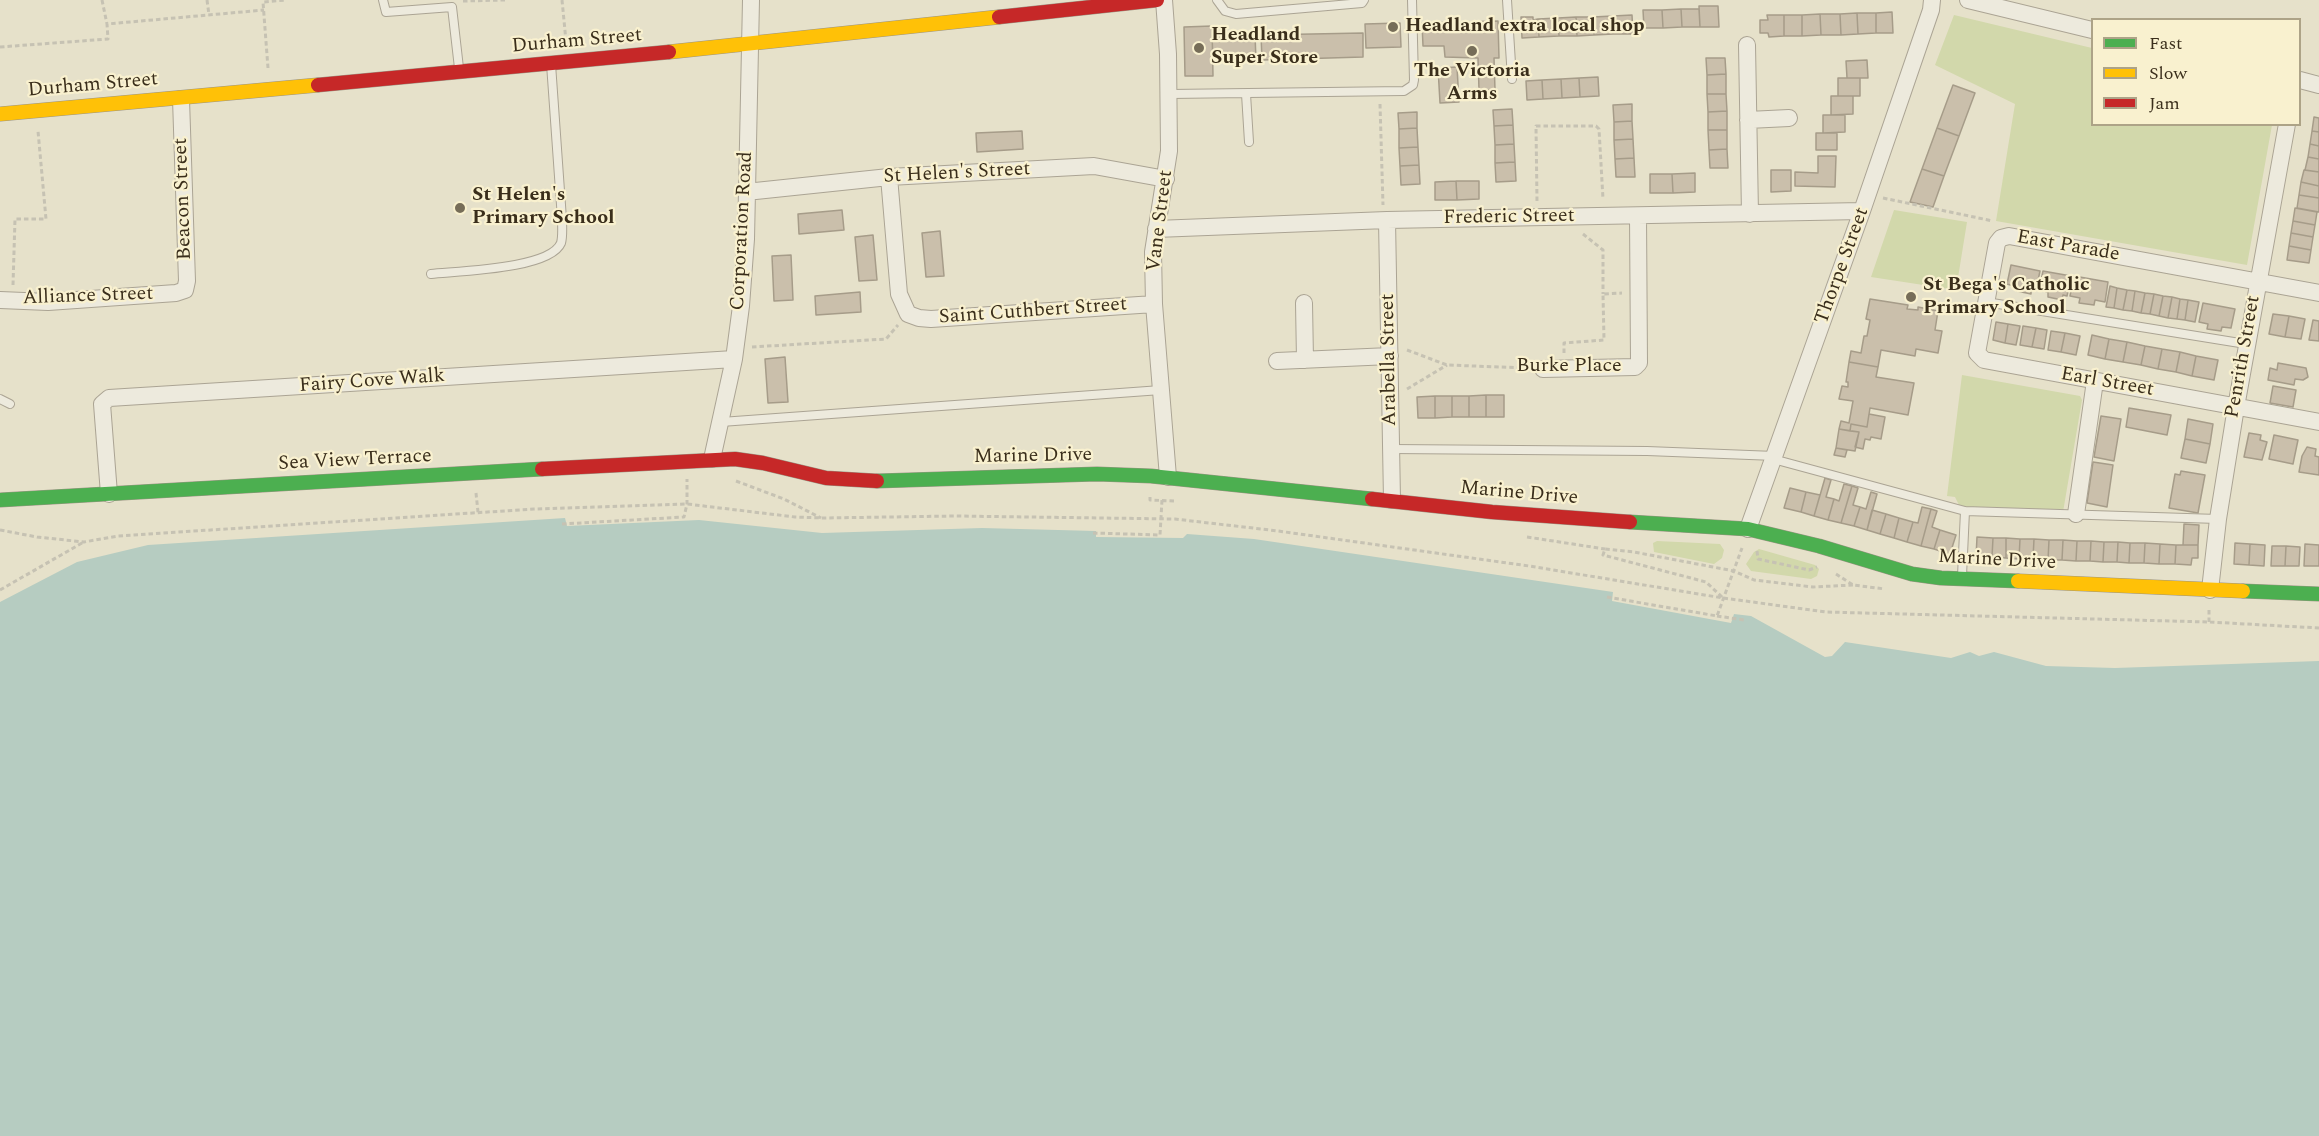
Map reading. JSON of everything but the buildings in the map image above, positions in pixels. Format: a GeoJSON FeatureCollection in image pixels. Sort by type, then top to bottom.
{"type":"FeatureCollection","features":[{"type":"Feature","properties":{"kind":"street","name":"Corporation Road"},"geometry":{"type":"LineString","coordinates":[[712,459],[734,354],[746,239],[751,0]]}},
{"type":"Feature","properties":{"kind":"street","name":"Durham Street"},"geometry":{"type":"LineString","coordinates":[[0,114],[750,45],[1157,0]]}},
{"type":"Feature","properties":{"kind":"street","name":"Vane Street"},"geometry":{"type":"LineString","coordinates":[[1164,0],[1170,94],[1169,151],[1153,252],[1168,477]]}},
{"type":"Feature","properties":{"kind":"street","name":"Thorpe Street"},"geometry":{"type":"LineString","coordinates":[[1749,538],[1774,458],[1931,10],[1932,0]]}},
{"type":"Feature","properties":{"kind":"street"},"geometry":{"type":"LineString","coordinates":[[1968,0],[2091,30]]}},
{"type":"Feature","properties":{"kind":"street"},"geometry":{"type":"LineString","coordinates":[[1747,45],[1749,214]]}},
{"type":"Feature","properties":{"kind":"street"},"geometry":{"type":"LineString","coordinates":[[2301,80],[2319,85]]}},
{"type":"Feature","properties":{"kind":"street","name":"Beacon Street"},"geometry":{"type":"LineString","coordinates":[[176,293],[185,290],[187,281],[181,99]]}},
{"type":"Feature","properties":{"kind":"street"},"geometry":{"type":"LineString","coordinates":[[1748,120],[1789,118]]}},
{"type":"Feature","properties":{"kind":"street","name":"Penrith Street"},"geometry":{"type":"LineString","coordinates":[[2210,590],[2218,519],[2246,344],[2287,126]]}},
{"type":"Feature","properties":{"kind":"street","name":"St Helen's Street"},"geometry":{"type":"LineString","coordinates":[[746,192],[889,177],[1094,166],[1166,179]]}},
{"type":"Feature","properties":{"kind":"street"},"geometry":{"type":"LineString","coordinates":[[889,177],[899,294],[908,314]]}},
{"type":"Feature","properties":{"kind":"street","name":"Frederic Street"},"geometry":{"type":"LineString","coordinates":[[1156,229],[1385,217],[1538,218],[1862,211]]}},
{"type":"Feature","properties":{"kind":"street","name":"Burke Place"},"geometry":{"type":"LineString","coordinates":[[1543,369],[1635,367],[1639,363],[1638,216]]}},
{"type":"Feature","properties":{"kind":"street","name":"Arabella Street"},"geometry":{"type":"LineString","coordinates":[[1385,217],[1392,500]]}},
{"type":"Feature","properties":{"kind":"street","name":"East Parade"},"geometry":{"type":"LineString","coordinates":[[1979,358],[1977,352],[1996,243],[2008,236],[2257,281]]}},
{"type":"Feature","properties":{"kind":"street"},"geometry":{"type":"LineString","coordinates":[[2257,281],[2319,292]]}},
{"type":"Feature","properties":{"kind":"street","name":"Alliance Street"},"geometry":{"type":"LineString","coordinates":[[6,300],[48,302],[176,293]]}},
{"type":"Feature","properties":{"kind":"street"},"geometry":{"type":"LineString","coordinates":[[1304,303],[1305,360]]}},
{"type":"Feature","properties":{"kind":"street","name":"Saint Cuthbert Street"},"geometry":{"type":"LineString","coordinates":[[908,314],[931,320],[1155,304]]}},
{"type":"Feature","properties":{"kind":"street"},"geometry":{"type":"LineString","coordinates":[[1277,361],[1390,350]]}},
{"type":"Feature","properties":{"kind":"street","name":"Fairy Cove Walk"},"geometry":{"type":"LineString","coordinates":[[109,494],[102,404],[109,398],[734,354]]}},
{"type":"Feature","properties":{"kind":"street","name":"Earl Street"},"geometry":{"type":"LineString","coordinates":[[1979,358],[2319,422]]}},
{"type":"Feature","properties":{"kind":"street"},"geometry":{"type":"LineString","coordinates":[[2076,514],[2095,381]]}},
{"type":"Feature","properties":{"kind":"street","name":"Sea View Terrace"},"geometry":{"type":"LineString","coordinates":[[0,500],[712,459]]}},
{"type":"Feature","properties":{"kind":"street","name":"Marine Drive"},"geometry":{"type":"LineString","coordinates":[[712,459],[764,463],[826,478],[877,481],[1097,474],[1168,477],[1819,546],[1912,574],[1962,580],[2319,594]]}},
{"type":"Feature","properties":{"kind":"lane"},"geometry":{"type":"LineString","coordinates":[[383,0],[386,12],[452,7],[459,73]]}},
{"type":"Feature","properties":{"kind":"lane"},"geometry":{"type":"LineString","coordinates":[[1217,0],[1225,11],[1236,14],[1362,3],[1364,0]]}},
{"type":"Feature","properties":{"kind":"lane"},"geometry":{"type":"LineString","coordinates":[[1170,94],[1404,91],[1410,89],[1414,80],[1412,0]]}},
{"type":"Feature","properties":{"kind":"lane"},"geometry":{"type":"LineString","coordinates":[[1507,0],[1512,79]]}},
{"type":"Feature","properties":{"kind":"lane"},"geometry":{"type":"LineString","coordinates":[[431,274],[532,263],[551,255],[561,242],[562,219],[550,63]]}},
{"type":"Feature","properties":{"kind":"lane"},"geometry":{"type":"LineString","coordinates":[[1246,94],[1249,141]]}},
{"type":"Feature","properties":{"kind":"lane"},"geometry":{"type":"LineString","coordinates":[[1986,302],[2246,344]]}},
{"type":"Feature","properties":{"kind":"lane"},"geometry":{"type":"LineString","coordinates":[[721,422],[1161,390]]}},
{"type":"Feature","properties":{"kind":"lane"},"geometry":{"type":"LineString","coordinates":[[0,399],[10,404]]}},
{"type":"Feature","properties":{"kind":"lane"},"geometry":{"type":"LineString","coordinates":[[1391,449],[1635,451],[1774,458],[1965,511],[2218,519]]}},
{"type":"Feature","properties":{"kind":"lane"},"geometry":{"type":"LineString","coordinates":[[1962,580],[1965,511]]}},
{"type":"Feature","properties":{"kind":"path"},"geometry":{"type":"LineString","coordinates":[[0,47],[108,39],[102,0]]}},
{"type":"Feature","properties":{"kind":"path"},"geometry":{"type":"LineString","coordinates":[[207,0],[209,15]]}},
{"type":"Feature","properties":{"kind":"path"},"geometry":{"type":"LineString","coordinates":[[270,90],[263,1],[286,0]]}},
{"type":"Feature","properties":{"kind":"path"},"geometry":{"type":"LineString","coordinates":[[463,1],[506,0]]}},
{"type":"Feature","properties":{"kind":"path"},"geometry":{"type":"LineString","coordinates":[[555,42],[566,41],[562,0]]}},
{"type":"Feature","properties":{"kind":"path"},"geometry":{"type":"LineString","coordinates":[[106,24],[264,10]]}},
{"type":"Feature","properties":{"kind":"path"},"geometry":{"type":"LineString","coordinates":[[1380,110],[1385,217]]}},
{"type":"Feature","properties":{"kind":"path"},"geometry":{"type":"LineString","coordinates":[[6,300],[15,219],[46,219],[36,111]]}},
{"type":"Feature","properties":{"kind":"path"},"geometry":{"type":"LineString","coordinates":[[1538,218],[1536,126],[1596,126],[1599,129],[1603,217]]}},
{"type":"Feature","properties":{"kind":"path"},"geometry":{"type":"LineString","coordinates":[[1879,197],[1993,221]]}},
{"type":"Feature","properties":{"kind":"path"},"geometry":{"type":"LineString","coordinates":[[1564,368],[1564,343],[1604,340],[1603,250],[1580,232],[1577,217]]}},
{"type":"Feature","properties":{"kind":"path"},"geometry":{"type":"LineString","coordinates":[[1603,294],[1638,293]]}},
{"type":"Feature","properties":{"kind":"path"},"geometry":{"type":"LineString","coordinates":[[734,354],[886,339],[908,314]]}},
{"type":"Feature","properties":{"kind":"path","name":"Burke Place"},"geometry":{"type":"LineString","coordinates":[[1390,350],[1447,365],[1543,369]]}},
{"type":"Feature","properties":{"kind":"path"},"geometry":{"type":"LineString","coordinates":[[1391,398],[1447,365]]}},
{"type":"Feature","properties":{"kind":"path"},"geometry":{"type":"LineString","coordinates":[[562,524],[684,517],[687,504],[687,477]]}},
{"type":"Feature","properties":{"kind":"path"},"geometry":{"type":"LineString","coordinates":[[734,481],[784,499],[823,518]]}},
{"type":"Feature","properties":{"kind":"path"},"geometry":{"type":"LineString","coordinates":[[476,490],[478,512]]}},
{"type":"Feature","properties":{"kind":"path"},"geometry":{"type":"LineString","coordinates":[[1150,500],[1176,501]]}},
{"type":"Feature","properties":{"kind":"path"},"geometry":{"type":"LineString","coordinates":[[1093,533],[1160,535],[1162,500]]}},
{"type":"Feature","properties":{"kind":"path"},"geometry":{"type":"LineString","coordinates":[[0,530],[84,542],[118,536],[478,512],[687,504],[795,517],[823,518],[956,516],[1160,519],[1278,531],[1517,564],[1723,598],[1826,612],[2209,622],[2319,628]]}},
{"type":"Feature","properties":{"kind":"path"},"geometry":{"type":"LineString","coordinates":[[1522,537],[1635,552],[1734,571],[1754,580],[1813,587],[1853,585]]}},
{"type":"Feature","properties":{"kind":"path"},"geometry":{"type":"LineString","coordinates":[[1749,538],[1758,559],[1809,570],[1820,564]]}},
{"type":"Feature","properties":{"kind":"path"},"geometry":{"type":"LineString","coordinates":[[1717,616],[1749,538]]}},
{"type":"Feature","properties":{"kind":"path"},"geometry":{"type":"LineString","coordinates":[[0,590],[84,542]]}},
{"type":"Feature","properties":{"kind":"path"},"geometry":{"type":"LineString","coordinates":[[1605,549],[1603,555],[1706,582],[1723,598]]}},
{"type":"Feature","properties":{"kind":"path"},"geometry":{"type":"LineString","coordinates":[[1607,597],[1744,620]]}},
{"type":"Feature","properties":{"kind":"green space"},"geometry":{"type":"Polygon","coordinates":[[[1954,15],[2091,48],[2091,126],[2272,126],[2247,265],[1996,221],[2015,104],[1935,65],[1954,15]]]}},
{"type":"Feature","properties":{"kind":"green space"},"geometry":{"type":"Polygon","coordinates":[[[1894,210],[1967,222],[1956,290],[1871,277],[1894,210]]]}},
{"type":"Feature","properties":{"kind":"green space"},"geometry":{"type":"Polygon","coordinates":[[[1962,375],[2080,396],[2082,400],[2063,512],[1960,507],[1955,497],[1947,496],[1962,375]]]}},
{"type":"Feature","properties":{"kind":"green space"},"geometry":{"type":"Polygon","coordinates":[[[1657,541],[1720,544],[1724,550],[1722,558],[1714,564],[1654,552],[1653,543],[1657,541]]]}},
{"type":"Feature","properties":{"kind":"green space"},"geometry":{"type":"Polygon","coordinates":[[[1759,549],[1815,565],[1819,569],[1817,576],[1811,579],[1751,571],[1746,564],[1754,552],[1759,549]]]}},
{"type":"Feature","properties":{"kind":"shaded area"},"geometry":{"type":"Polygon","coordinates":[[[565,518],[567,526],[699,520],[822,533],[982,528],[1096,531],[1096,537],[1183,538],[1187,534],[1254,539],[1613,592],[1612,601],[1731,623],[1734,614],[1751,616],[1825,657],[1832,656],[1845,642],[1951,658],[1970,652],[1979,656],[1994,652],[2046,666],[2115,668],[2319,661],[2319,1136],[0,1136],[0,602],[77,562],[148,545],[565,518]]]}},
{"type":"Feature","properties":{"kind":"traffic: fast"},"geometry":{"type":"LineString","coordinates":[[0,500],[542,469]]}},
{"type":"Feature","properties":{"kind":"traffic: fast"},"geometry":{"type":"LineString","coordinates":[[877,481],[1097,474],[1151,476],[1372,499]]}},
{"type":"Feature","properties":{"kind":"traffic: fast"},"geometry":{"type":"LineString","coordinates":[[1630,522],[1748,529],[1819,546],[1912,574],[1941,578],[2018,581]]}},
{"type":"Feature","properties":{"kind":"traffic: fast"},"geometry":{"type":"LineString","coordinates":[[2243,591],[2319,594]]}},
{"type":"Feature","properties":{"kind":"traffic: slow"},"geometry":{"type":"LineString","coordinates":[[669,52],[999,17]]}},
{"type":"Feature","properties":{"kind":"traffic: slow"},"geometry":{"type":"LineString","coordinates":[[0,114],[318,85]]}},
{"type":"Feature","properties":{"kind":"traffic: slow"},"geometry":{"type":"LineString","coordinates":[[2018,581],[2243,591]]}},
{"type":"Feature","properties":{"kind":"traffic: jam"},"geometry":{"type":"LineString","coordinates":[[999,17],[1157,0]]}},
{"type":"Feature","properties":{"kind":"traffic: jam"},"geometry":{"type":"LineString","coordinates":[[318,85],[669,52]]}},
{"type":"Feature","properties":{"kind":"traffic: jam"},"geometry":{"type":"LineString","coordinates":[[542,469],[735,459],[763,463],[826,478],[877,481]]}},
{"type":"Feature","properties":{"kind":"traffic: jam"},"geometry":{"type":"LineString","coordinates":[[1372,499],[1492,512],[1630,522]]}},
{"type":"Feature","properties":{"kind":"place","name":"Headland extra local shop"},"geometry":{"type":"Point","coordinates":[1393,27]}},
{"type":"Feature","properties":{"kind":"place","name":"Headland Super Store"},"geometry":{"type":"Point","coordinates":[1199,48]}},
{"type":"Feature","properties":{"kind":"place","name":"The Victoria Arms"},"geometry":{"type":"Point","coordinates":[1472,51]}},
{"type":"Feature","properties":{"kind":"place","name":"St Helen's Primary School"},"geometry":{"type":"Point","coordinates":[460,208]}},
{"type":"Feature","properties":{"kind":"place","name":"St Bega's Catholic Primary School"},"geometry":{"type":"Point","coordinates":[1911,297]}}]}
